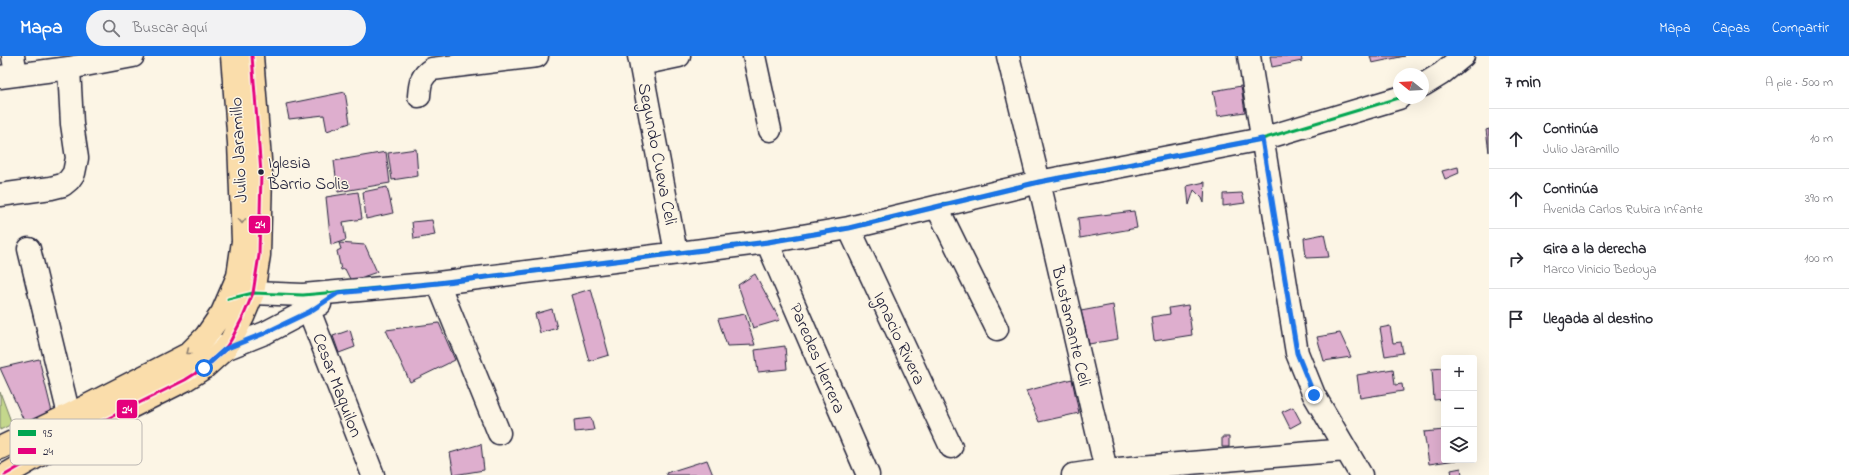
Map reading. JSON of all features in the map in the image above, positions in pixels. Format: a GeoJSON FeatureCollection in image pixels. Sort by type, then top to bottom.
{"type":"FeatureCollection","features":[{"type":"Feature","properties":{"kind":"main road","name":"Julio Jaramillo"},"geometry":{"type":"LineString","coordinates":[[61,419],[188,354],[206,336],[222,313],[238,276],[243,241],[239,143],[232,56]]}},
{"type":"Feature","properties":{"kind":"main road","name":"Julio Jaramillo"},"geometry":{"type":"LineString","coordinates":[[107,419],[185,380],[204,368],[225,349],[243,317],[253,293],[259,255],[261,172],[252,56]]}},
{"type":"Feature","properties":{"kind":"main road","name":"Julio Jaramillo"},"geometry":{"type":"LineString","coordinates":[[0,448],[10,443]]}},
{"type":"Feature","properties":{"kind":"main road","name":"Julio Jaramillo"},"geometry":{"type":"LineString","coordinates":[[5,475],[22,465]]}},
{"type":"Feature","properties":{"kind":"street"},"geometry":{"type":"LineString","coordinates":[[10,69],[69,68],[133,56]]}},
{"type":"Feature","properties":{"kind":"street"},"geometry":{"type":"LineString","coordinates":[[419,96],[421,81],[425,74],[432,69],[537,56]]}},
{"type":"Feature","properties":{"kind":"street"},"geometry":{"type":"LineString","coordinates":[[640,60],[679,56]]}},
{"type":"Feature","properties":{"kind":"street"},"geometry":{"type":"LineString","coordinates":[[754,56],[770,130]]}},
{"type":"Feature","properties":{"kind":"street","name":"Bustamante Celi"},"geometry":{"type":"LineString","coordinates":[[1008,56],[1106,470]]}},
{"type":"Feature","properties":{"kind":"street"},"geometry":{"type":"LineString","coordinates":[[1249,56],[1297,353],[1314,395],[1361,475]]}},
{"type":"Feature","properties":{"kind":"street"},"geometry":{"type":"LineString","coordinates":[[1429,81],[1441,74],[1463,56]]}},
{"type":"Feature","properties":{"kind":"street","name":"Segundo Cueva Celi"},"geometry":{"type":"LineString","coordinates":[[640,60],[676,253]]}},
{"type":"Feature","properties":{"kind":"street"},"geometry":{"type":"LineString","coordinates":[[0,195],[52,188],[63,185],[72,176],[77,158],[72,124],[69,68]]}},
{"type":"Feature","properties":{"kind":"street"},"geometry":{"type":"LineString","coordinates":[[206,336],[212,342],[225,349],[265,333],[306,303],[338,293],[438,283],[768,242],[849,228],[1039,182],[1262,139],[1393,100]]}},
{"type":"Feature","properties":{"kind":"street"},"geometry":{"type":"LineString","coordinates":[[937,207],[996,329]]}},
{"type":"Feature","properties":{"kind":"street","name":"Ignacio Rivera"},"geometry":{"type":"LineString","coordinates":[[849,228],[951,447]]}},
{"type":"Feature","properties":{"kind":"street","name":"Paredes Herrera"},"geometry":{"type":"LineString","coordinates":[[768,242],[868,475]]}},
{"type":"Feature","properties":{"kind":"street"},"geometry":{"type":"LineString","coordinates":[[29,249],[69,415]]}},
{"type":"Feature","properties":{"kind":"street"},"geometry":{"type":"LineString","coordinates":[[438,283],[499,433]]}},
{"type":"Feature","properties":{"kind":"street"},"geometry":{"type":"LineString","coordinates":[[228,299],[253,293],[306,303]]}},
{"type":"Feature","properties":{"kind":"street","name":"Cesar Maquilon"},"geometry":{"type":"LineString","coordinates":[[306,303],[373,475]]}},
{"type":"Feature","properties":{"kind":"street"},"geometry":{"type":"LineString","coordinates":[[1073,475],[1106,470],[1346,450]]}},
{"type":"Feature","properties":{"kind":"green space"},"geometry":{"type":"Polygon","coordinates":[[[0,392],[10,419],[10,425],[0,430],[0,392]]]}},
{"type":"Feature","properties":{"kind":"building"},"geometry":{"type":"Polygon","coordinates":[[[1270,56],[1301,56],[1302,61],[1272,67],[1270,56]]]}},
{"type":"Feature","properties":{"kind":"building"},"geometry":{"type":"Polygon","coordinates":[[[1370,56],[1405,56],[1372,63],[1370,56]]]}},
{"type":"Feature","properties":{"kind":"building"},"geometry":{"type":"Polygon","coordinates":[[[1241,86],[1245,112],[1218,116],[1213,91],[1241,86]]]}},
{"type":"Feature","properties":{"kind":"building"},"geometry":{"type":"Polygon","coordinates":[[[345,92],[350,123],[327,131],[324,115],[289,119],[286,104],[345,92]]]}},
{"type":"Feature","properties":{"kind":"building"},"geometry":{"type":"Polygon","coordinates":[[[1489,129],[1489,152],[1486,130],[1489,129]]]}},
{"type":"Feature","properties":{"kind":"building"},"geometry":{"type":"Polygon","coordinates":[[[416,149],[418,176],[392,180],[388,153],[416,149]]]}},
{"type":"Feature","properties":{"kind":"building"},"geometry":{"type":"Polygon","coordinates":[[[386,152],[390,183],[338,192],[334,161],[386,152]]]}},
{"type":"Feature","properties":{"kind":"building"},"geometry":{"type":"Polygon","coordinates":[[[1458,167],[1459,173],[1445,179],[1442,171],[1458,167]]]}},
{"type":"Feature","properties":{"kind":"building"},"geometry":{"type":"Polygon","coordinates":[[[1205,182],[1204,203],[1202,198],[1194,190],[1189,205],[1187,186],[1205,182]]]}},
{"type":"Feature","properties":{"kind":"building"},"geometry":{"type":"Polygon","coordinates":[[[387,187],[393,213],[366,219],[363,192],[387,187]]]}},
{"type":"Feature","properties":{"kind":"building"},"geometry":{"type":"Polygon","coordinates":[[[358,192],[362,219],[343,222],[346,240],[331,245],[326,197],[358,192]]]}},
{"type":"Feature","properties":{"kind":"building"},"geometry":{"type":"Polygon","coordinates":[[[1242,193],[1245,203],[1223,206],[1223,194],[1242,193]]]}},
{"type":"Feature","properties":{"kind":"building"},"geometry":{"type":"Polygon","coordinates":[[[1134,211],[1137,228],[1080,238],[1078,218],[1134,211]]]}},
{"type":"Feature","properties":{"kind":"building"},"geometry":{"type":"Polygon","coordinates":[[[432,220],[435,235],[414,239],[412,222],[432,220]]]}},
{"type":"Feature","properties":{"kind":"building"},"geometry":{"type":"Polygon","coordinates":[[[1324,234],[1329,257],[1306,258],[1304,238],[1324,234]]]}},
{"type":"Feature","properties":{"kind":"building"},"geometry":{"type":"Polygon","coordinates":[[[339,243],[365,245],[377,272],[351,281],[345,269],[341,270],[337,251],[341,249],[339,243]]]}},
{"type":"Feature","properties":{"kind":"building"},"geometry":{"type":"Polygon","coordinates":[[[755,274],[780,320],[753,328],[738,285],[755,274]]]}},
{"type":"Feature","properties":{"kind":"building"},"geometry":{"type":"Polygon","coordinates":[[[591,289],[609,355],[589,361],[571,295],[591,289]]]}},
{"type":"Feature","properties":{"kind":"building"},"geometry":{"type":"Polygon","coordinates":[[[1113,305],[1118,339],[1089,344],[1081,311],[1113,305]]]}},
{"type":"Feature","properties":{"kind":"building"},"geometry":{"type":"Polygon","coordinates":[[[1188,305],[1192,335],[1154,341],[1151,317],[1170,314],[1169,308],[1188,305]]]}},
{"type":"Feature","properties":{"kind":"building"},"geometry":{"type":"Polygon","coordinates":[[[552,309],[557,328],[540,333],[535,314],[552,309]]]}},
{"type":"Feature","properties":{"kind":"building"},"geometry":{"type":"Polygon","coordinates":[[[745,314],[755,345],[727,346],[718,319],[745,314]]]}},
{"type":"Feature","properties":{"kind":"building"},"geometry":{"type":"Polygon","coordinates":[[[439,323],[455,360],[410,382],[386,330],[439,323]]]}},
{"type":"Feature","properties":{"kind":"building"},"geometry":{"type":"Polygon","coordinates":[[[1390,326],[1393,343],[1401,342],[1403,353],[1385,356],[1380,328],[1390,326]]]}},
{"type":"Feature","properties":{"kind":"building"},"geometry":{"type":"Polygon","coordinates":[[[350,330],[355,347],[339,353],[333,336],[350,330]]]}},
{"type":"Feature","properties":{"kind":"building"},"geometry":{"type":"Polygon","coordinates":[[[1340,333],[1351,357],[1324,361],[1317,337],[1340,333]]]}},
{"type":"Feature","properties":{"kind":"building"},"geometry":{"type":"Polygon","coordinates":[[[785,346],[787,369],[758,372],[755,350],[785,346]]]}},
{"type":"Feature","properties":{"kind":"building"},"geometry":{"type":"Polygon","coordinates":[[[39,359],[52,412],[35,419],[23,419],[0,368],[39,359]]]}},
{"type":"Feature","properties":{"kind":"building"},"geometry":{"type":"Polygon","coordinates":[[[1441,368],[1441,399],[1434,400],[1432,369],[1441,368]]]}},
{"type":"Feature","properties":{"kind":"building"},"geometry":{"type":"Polygon","coordinates":[[[1393,369],[1395,385],[1402,384],[1403,391],[1360,398],[1357,375],[1393,369]]]}},
{"type":"Feature","properties":{"kind":"building"},"geometry":{"type":"Polygon","coordinates":[[[1072,379],[1079,413],[1039,422],[1026,391],[1072,379]]]}},
{"type":"Feature","properties":{"kind":"building"},"geometry":{"type":"Polygon","coordinates":[[[1293,407],[1301,422],[1290,428],[1282,412],[1293,407]]]}},
{"type":"Feature","properties":{"kind":"building"},"geometry":{"type":"Polygon","coordinates":[[[591,418],[594,430],[575,432],[574,420],[591,418]]]}},
{"type":"Feature","properties":{"kind":"building"},"geometry":{"type":"Polygon","coordinates":[[[1441,430],[1441,462],[1429,464],[1424,432],[1441,430]]]}},
{"type":"Feature","properties":{"kind":"building"},"geometry":{"type":"Polygon","coordinates":[[[1222,437],[1229,437],[1229,447],[1222,447],[1222,437]]]}},
{"type":"Feature","properties":{"kind":"building"},"geometry":{"type":"Polygon","coordinates":[[[481,444],[484,470],[454,475],[450,453],[481,444]]]}},
{"type":"Feature","properties":{"kind":"building"},"geometry":{"type":"Polygon","coordinates":[[[707,460],[713,475],[667,475],[666,473],[707,460]]]}},
{"type":"Feature","properties":{"kind":"building"},"geometry":{"type":"Polygon","coordinates":[[[1461,468],[1462,475],[1452,475],[1451,470],[1461,468]]]}},
{"type":"Feature","properties":{"kind":"transit line","name":"24"},"geometry":{"type":"LineString","coordinates":[[107,419],[185,380],[204,368],[225,349],[231,340],[253,293],[259,255],[261,173],[252,56]]}},
{"type":"Feature","properties":{"kind":"transit line","name":"95"},"geometry":{"type":"LineString","coordinates":[[228,299],[253,293],[303,295],[438,283],[767,242],[849,228],[1039,182],[1262,139],[1393,100]]}},
{"type":"Feature","properties":{"kind":"transit line","name":"24"},"geometry":{"type":"LineString","coordinates":[[5,475],[22,465]]}},
{"type":"Feature","properties":{"kind":"place","name":"Iglesia Barrio Solis"},"geometry":{"type":"Point","coordinates":[261,172]}},
{"type":"Feature","properties":{"kind":"route"},"geometry":{"type":"LineString","coordinates":[[204,368],[225,349],[265,333],[309,312],[338,293],[438,283],[768,242],[849,228],[1039,182],[1262,139],[1297,353],[1314,395]]}}]}
